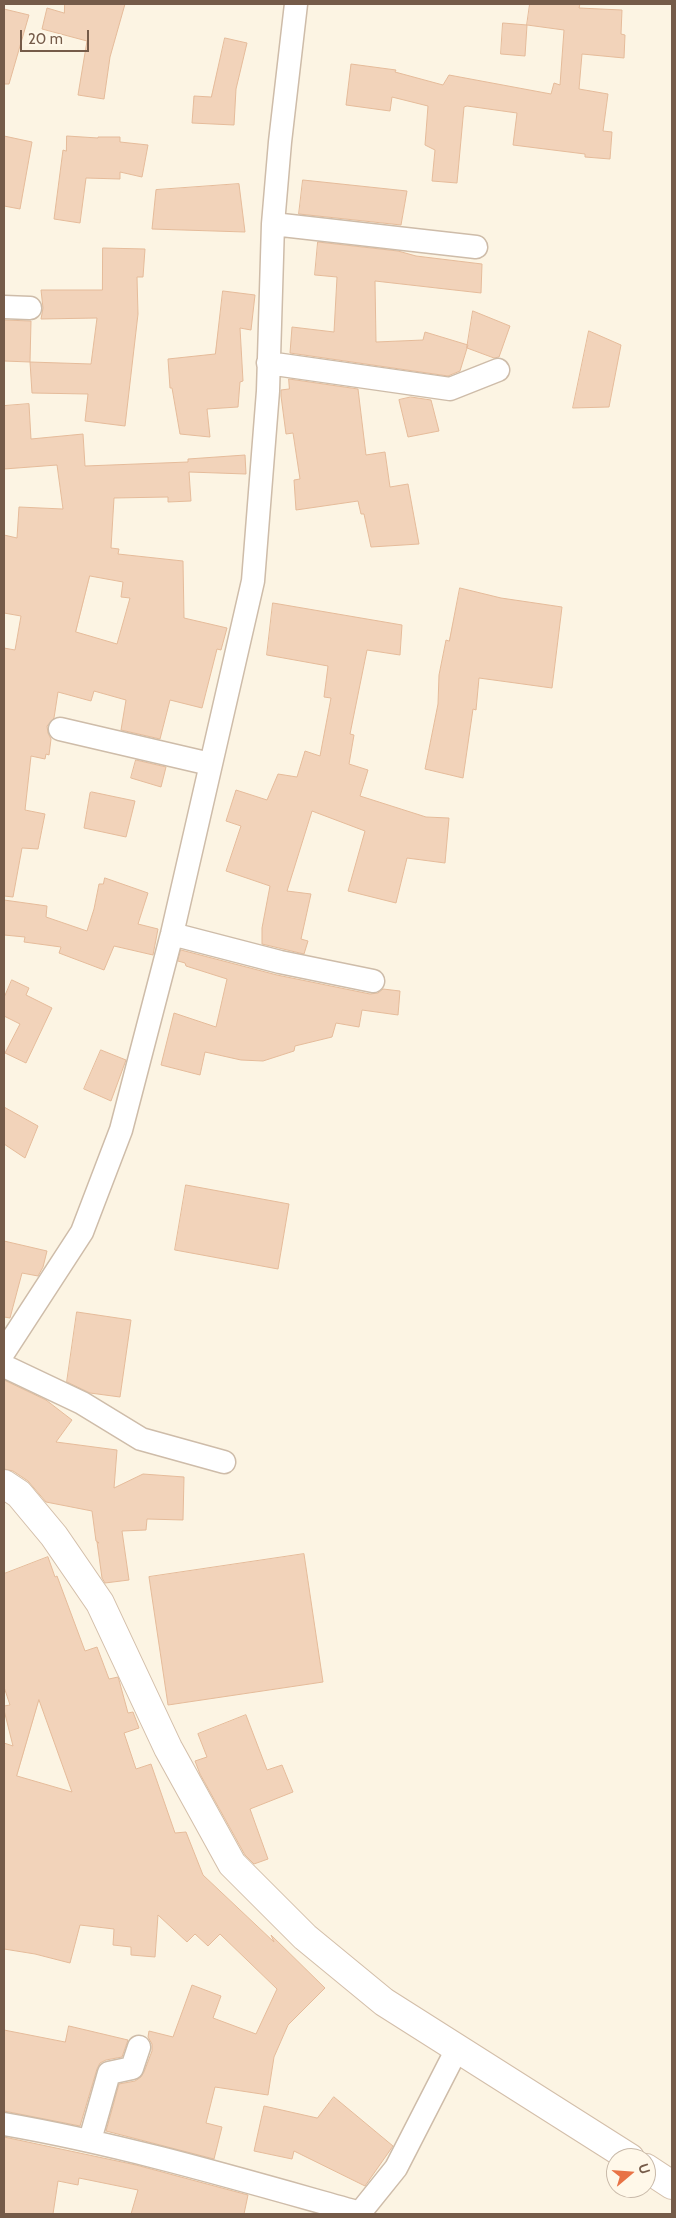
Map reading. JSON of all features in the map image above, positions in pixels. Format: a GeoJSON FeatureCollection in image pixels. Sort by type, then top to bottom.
{"type":"FeatureCollection","features":[{"type":"Feature","properties":{"kind":"street"},"geometry":{"type":"LineString","coordinates":[[4,1352],[82,1232],[121,1130],[172,934],[253,581],[268,363],[272,224],[296,4]]}},
{"type":"Feature","properties":{"kind":"street"},"geometry":{"type":"LineString","coordinates":[[272,224],[476,247]]}},
{"type":"Feature","properties":{"kind":"street"},"geometry":{"type":"LineString","coordinates":[[4,307],[30,308]]}},
{"type":"Feature","properties":{"kind":"street"},"geometry":{"type":"LineString","coordinates":[[268,363],[450,389],[467,384],[498,370]]}},
{"type":"Feature","properties":{"kind":"street"},"geometry":{"type":"LineString","coordinates":[[60,729],[210,764]]}},
{"type":"Feature","properties":{"kind":"street"},"geometry":{"type":"LineString","coordinates":[[172,934],[280,962],[374,981]]}},
{"type":"Feature","properties":{"kind":"street"},"geometry":{"type":"LineString","coordinates":[[4,1366],[82,1402],[141,1439],[224,1462]]}},
{"type":"Feature","properties":{"kind":"street"},"geometry":{"type":"LineString","coordinates":[[4,1484],[18,1494],[54,1536],[100,1603],[168,1748],[232,1864],[312,1943],[384,2002],[614,2148]]}},
{"type":"Feature","properties":{"kind":"street"},"geometry":{"type":"LineString","coordinates":[[90,2140],[109,2073],[132,2068],[140,2047]]}},
{"type":"Feature","properties":{"kind":"street"},"geometry":{"type":"LineString","coordinates":[[4,2124],[90,2140],[147,2154],[360,2214],[396,2168],[458,2049]]}},
{"type":"Feature","properties":{"kind":"street"},"geometry":{"type":"LineString","coordinates":[[656,2175],[672,2185]]}},
{"type":"Feature","properties":{"kind":"building"},"geometry":{"type":"Polygon","coordinates":[[[65,4],[125,4],[110,57],[104,99],[78,95],[87,41],[42,29],[47,8],[64,13],[65,4]]]}},
{"type":"Feature","properties":{"kind":"building"},"geometry":{"type":"Polygon","coordinates":[[[530,4],[580,4],[579,8],[622,10],[621,34],[625,35],[624,58],[582,54],[579,89],[608,94],[603,131],[612,132],[610,159],[585,157],[585,154],[513,145],[517,113],[467,106],[464,107],[457,183],[432,181],[435,150],[425,145],[428,106],[392,97],[390,111],[346,105],[351,64],[396,70],[395,72],[443,85],[449,75],[551,94],[554,83],[560,85],[564,30],[527,25],[530,4]]]}},
{"type":"Feature","properties":{"kind":"building"},"geometry":{"type":"Polygon","coordinates":[[[4,9],[29,15],[9,84],[4,84],[4,9]]]}},
{"type":"Feature","properties":{"kind":"building"},"geometry":{"type":"Polygon","coordinates":[[[503,23],[527,25],[525,56],[501,54],[503,23]]]}},
{"type":"Feature","properties":{"kind":"building"},"geometry":{"type":"Polygon","coordinates":[[[225,38],[247,43],[236,89],[234,125],[192,123],[194,96],[211,97],[225,38]]]}},
{"type":"Feature","properties":{"kind":"building"},"geometry":{"type":"Polygon","coordinates":[[[4,136],[32,142],[20,209],[4,206],[4,136]]]}},
{"type":"Feature","properties":{"kind":"building"},"geometry":{"type":"Polygon","coordinates":[[[67,136],[120,137],[120,142],[148,145],[142,177],[120,172],[120,179],[86,178],[80,223],[54,219],[63,150],[66,151],[67,136]]]}},
{"type":"Feature","properties":{"kind":"building"},"geometry":{"type":"Polygon","coordinates":[[[303,180],[407,191],[401,225],[299,214],[303,180]]]}},
{"type":"Feature","properties":{"kind":"building"},"geometry":{"type":"Polygon","coordinates":[[[239,184],[245,232],[152,229],[156,190],[239,184]]]}},
{"type":"Feature","properties":{"kind":"building"},"geometry":{"type":"Polygon","coordinates":[[[318,242],[398,251],[416,256],[482,264],[481,293],[375,281],[376,342],[423,340],[425,332],[468,345],[460,371],[448,376],[290,353],[292,327],[334,332],[337,277],[315,275],[318,242]]]}},
{"type":"Feature","properties":{"kind":"building"},"geometry":{"type":"Polygon","coordinates":[[[103,248],[145,249],[143,277],[137,277],[138,314],[125,426],[85,421],[88,394],[32,393],[30,362],[91,364],[97,318],[41,319],[43,308],[41,290],[102,290],[103,248]]]}},
{"type":"Feature","properties":{"kind":"building"},"geometry":{"type":"Polygon","coordinates":[[[223,291],[255,295],[251,330],[240,328],[243,381],[240,382],[238,407],[207,409],[210,437],[180,434],[172,388],[170,388],[168,359],[215,354],[223,291]]]}},
{"type":"Feature","properties":{"kind":"building"},"geometry":{"type":"Polygon","coordinates":[[[473,311],[510,326],[499,357],[494,358],[467,348],[473,311]]]}},
{"type":"Feature","properties":{"kind":"building"},"geometry":{"type":"Polygon","coordinates":[[[4,320],[31,321],[30,362],[4,361],[4,320]]]}},
{"type":"Feature","properties":{"kind":"building"},"geometry":{"type":"Polygon","coordinates":[[[589,331],[621,345],[609,407],[573,408],[589,331]]]}},
{"type":"Feature","properties":{"kind":"building"},"geometry":{"type":"Polygon","coordinates":[[[289,379],[358,389],[366,455],[385,452],[390,487],[408,484],[419,544],[371,547],[364,514],[361,514],[358,501],[296,510],[294,480],[300,479],[293,433],[286,434],[281,396],[281,390],[289,389],[289,379]]]}},
{"type":"Feature","properties":{"kind":"building"},"geometry":{"type":"Polygon","coordinates":[[[411,397],[431,400],[439,431],[408,437],[399,400],[411,397]]]}},
{"type":"Feature","properties":{"kind":"building"},"geometry":{"type":"Polygon","coordinates":[[[29,404],[31,439],[83,434],[85,466],[188,462],[188,459],[245,455],[246,474],[189,472],[191,501],[168,502],[168,497],[114,498],[111,548],[119,549],[118,554],[183,561],[184,618],[227,628],[221,650],[217,649],[202,708],[170,700],[160,739],[121,730],[126,700],[94,691],[91,701],[58,692],[54,718],[47,726],[51,739],[49,755],[46,754],[45,759],[31,756],[25,810],[45,814],[38,849],[22,848],[13,897],[4,896],[4,648],[15,650],[21,616],[4,613],[4,535],[17,538],[19,507],[63,509],[57,465],[4,469],[4,406],[29,404]],[[90,576],[76,632],[117,644],[130,598],[121,597],[123,582],[90,576]]]}},
{"type":"Feature","properties":{"kind":"building"},"geometry":{"type":"Polygon","coordinates":[[[460,588],[501,598],[562,607],[552,688],[479,678],[476,710],[473,709],[463,778],[425,769],[438,704],[439,675],[446,640],[449,641],[460,588]]]}},
{"type":"Feature","properties":{"kind":"building"},"geometry":{"type":"Polygon","coordinates":[[[273,603],[402,625],[400,655],[367,650],[350,734],[354,735],[349,764],[368,770],[360,796],[426,817],[449,818],[445,863],[407,858],[396,903],[348,891],[365,831],[312,811],[287,891],[311,894],[301,939],[308,941],[304,954],[262,944],[262,928],[270,886],[226,871],[241,826],[226,821],[236,790],[267,800],[278,774],[297,777],[305,751],[320,756],[331,698],[324,697],[328,666],[267,655],[273,603]]]}},
{"type":"Feature","properties":{"kind":"building"},"geometry":{"type":"Polygon","coordinates":[[[136,760],[166,767],[161,787],[131,778],[136,760]]]}},
{"type":"Feature","properties":{"kind":"building"},"geometry":{"type":"Polygon","coordinates":[[[90,793],[135,801],[126,837],[84,828],[90,793]]]}},
{"type":"Feature","properties":{"kind":"building"},"geometry":{"type":"Polygon","coordinates":[[[105,878],[148,893],[138,924],[158,929],[153,955],[114,946],[104,970],[59,953],[61,947],[24,942],[25,937],[4,935],[4,900],[47,906],[46,917],[87,931],[99,884],[103,884],[105,878]]]}},
{"type":"Feature","properties":{"kind":"building"},"geometry":{"type":"Polygon","coordinates":[[[181,950],[277,975],[370,994],[378,993],[383,989],[400,991],[398,1015],[362,1010],[359,1027],[336,1023],[332,1037],[295,1046],[294,1051],[263,1061],[241,1060],[205,1052],[200,1075],[161,1065],[174,1013],[216,1027],[227,979],[186,966],[185,963],[178,961],[181,950]]]}},
{"type":"Feature","properties":{"kind":"building"},"geometry":{"type":"Polygon","coordinates":[[[12,980],[29,988],[26,995],[52,1008],[26,1063],[5,1053],[20,1024],[4,1016],[4,998],[12,980]]]}},
{"type":"Feature","properties":{"kind":"building"},"geometry":{"type":"Polygon","coordinates":[[[101,1050],[126,1060],[111,1101],[84,1089],[101,1050]]]}},
{"type":"Feature","properties":{"kind":"building"},"geometry":{"type":"Polygon","coordinates":[[[4,1107],[38,1126],[25,1158],[4,1144],[4,1107]]]}},
{"type":"Feature","properties":{"kind":"building"},"geometry":{"type":"Polygon","coordinates":[[[186,1185],[289,1204],[278,1269],[175,1250],[186,1185]]]}},
{"type":"Feature","properties":{"kind":"building"},"geometry":{"type":"Polygon","coordinates":[[[4,1241],[47,1251],[43,1267],[38,1276],[22,1273],[10,1318],[4,1317],[4,1241]]]}},
{"type":"Feature","properties":{"kind":"building"},"geometry":{"type":"Polygon","coordinates":[[[77,1312],[131,1320],[120,1397],[90,1393],[67,1382],[77,1312]]]}},
{"type":"Feature","properties":{"kind":"building"},"geometry":{"type":"Polygon","coordinates":[[[4,1380],[46,1400],[72,1420],[56,1442],[117,1450],[114,1488],[143,1474],[184,1477],[183,1520],[147,1519],[146,1530],[122,1531],[129,1580],[105,1583],[102,1578],[97,1542],[99,1543],[96,1541],[92,1511],[46,1502],[28,1481],[13,1471],[4,1469],[4,1380]]]}},
{"type":"Feature","properties":{"kind":"building"},"geometry":{"type":"Polygon","coordinates":[[[304,1554],[323,1682],[168,1705],[149,1577],[304,1554]]]}},
{"type":"Feature","properties":{"kind":"building"},"geometry":{"type":"Polygon","coordinates":[[[48,1557],[85,1651],[97,1647],[109,1679],[118,1677],[128,1713],[133,1712],[139,1728],[124,1733],[136,1769],[151,1764],[175,1833],[186,1832],[203,1875],[274,1942],[271,1935],[325,1988],[288,2025],[274,2057],[268,2095],[215,2087],[206,2123],[222,2127],[214,2159],[106,2131],[119,2084],[135,2081],[144,2072],[152,2051],[152,2044],[148,2037],[149,2031],[173,2037],[192,1985],[221,1996],[213,2018],[256,2034],[277,1989],[220,1934],[208,1946],[195,1934],[187,1942],[158,1915],[155,1957],[131,1955],[131,1947],[113,1945],[114,1929],[80,1925],[70,1963],[35,1954],[4,1949],[4,1743],[13,1746],[4,1710],[4,1706],[10,1705],[4,1687],[4,1574],[48,1557]],[[39,1700],[17,1776],[72,1792],[39,1700]]]}},
{"type":"Feature","properties":{"kind":"building"},"geometry":{"type":"Polygon","coordinates":[[[246,1715],[267,1770],[282,1765],[293,1792],[250,1809],[268,1859],[254,1864],[245,1855],[200,1774],[195,1761],[207,1757],[198,1734],[246,1715]]]}},
{"type":"Feature","properties":{"kind":"building"},"geometry":{"type":"Polygon","coordinates":[[[69,2026],[128,2040],[122,2057],[100,2063],[80,2126],[4,2111],[4,2030],[65,2042],[69,2026]]]}},
{"type":"Feature","properties":{"kind":"building"},"geometry":{"type":"Polygon","coordinates":[[[334,2097],[393,2146],[365,2186],[294,2151],[292,2159],[254,2151],[264,2106],[317,2118],[334,2097]]]}},
{"type":"Feature","properties":{"kind":"building"},"geometry":{"type":"Polygon","coordinates":[[[4,2137],[136,2165],[248,2195],[244,2214],[131,2214],[138,2190],[79,2178],[78,2185],[58,2181],[53,2214],[4,2214],[4,2137]]]}}]}
